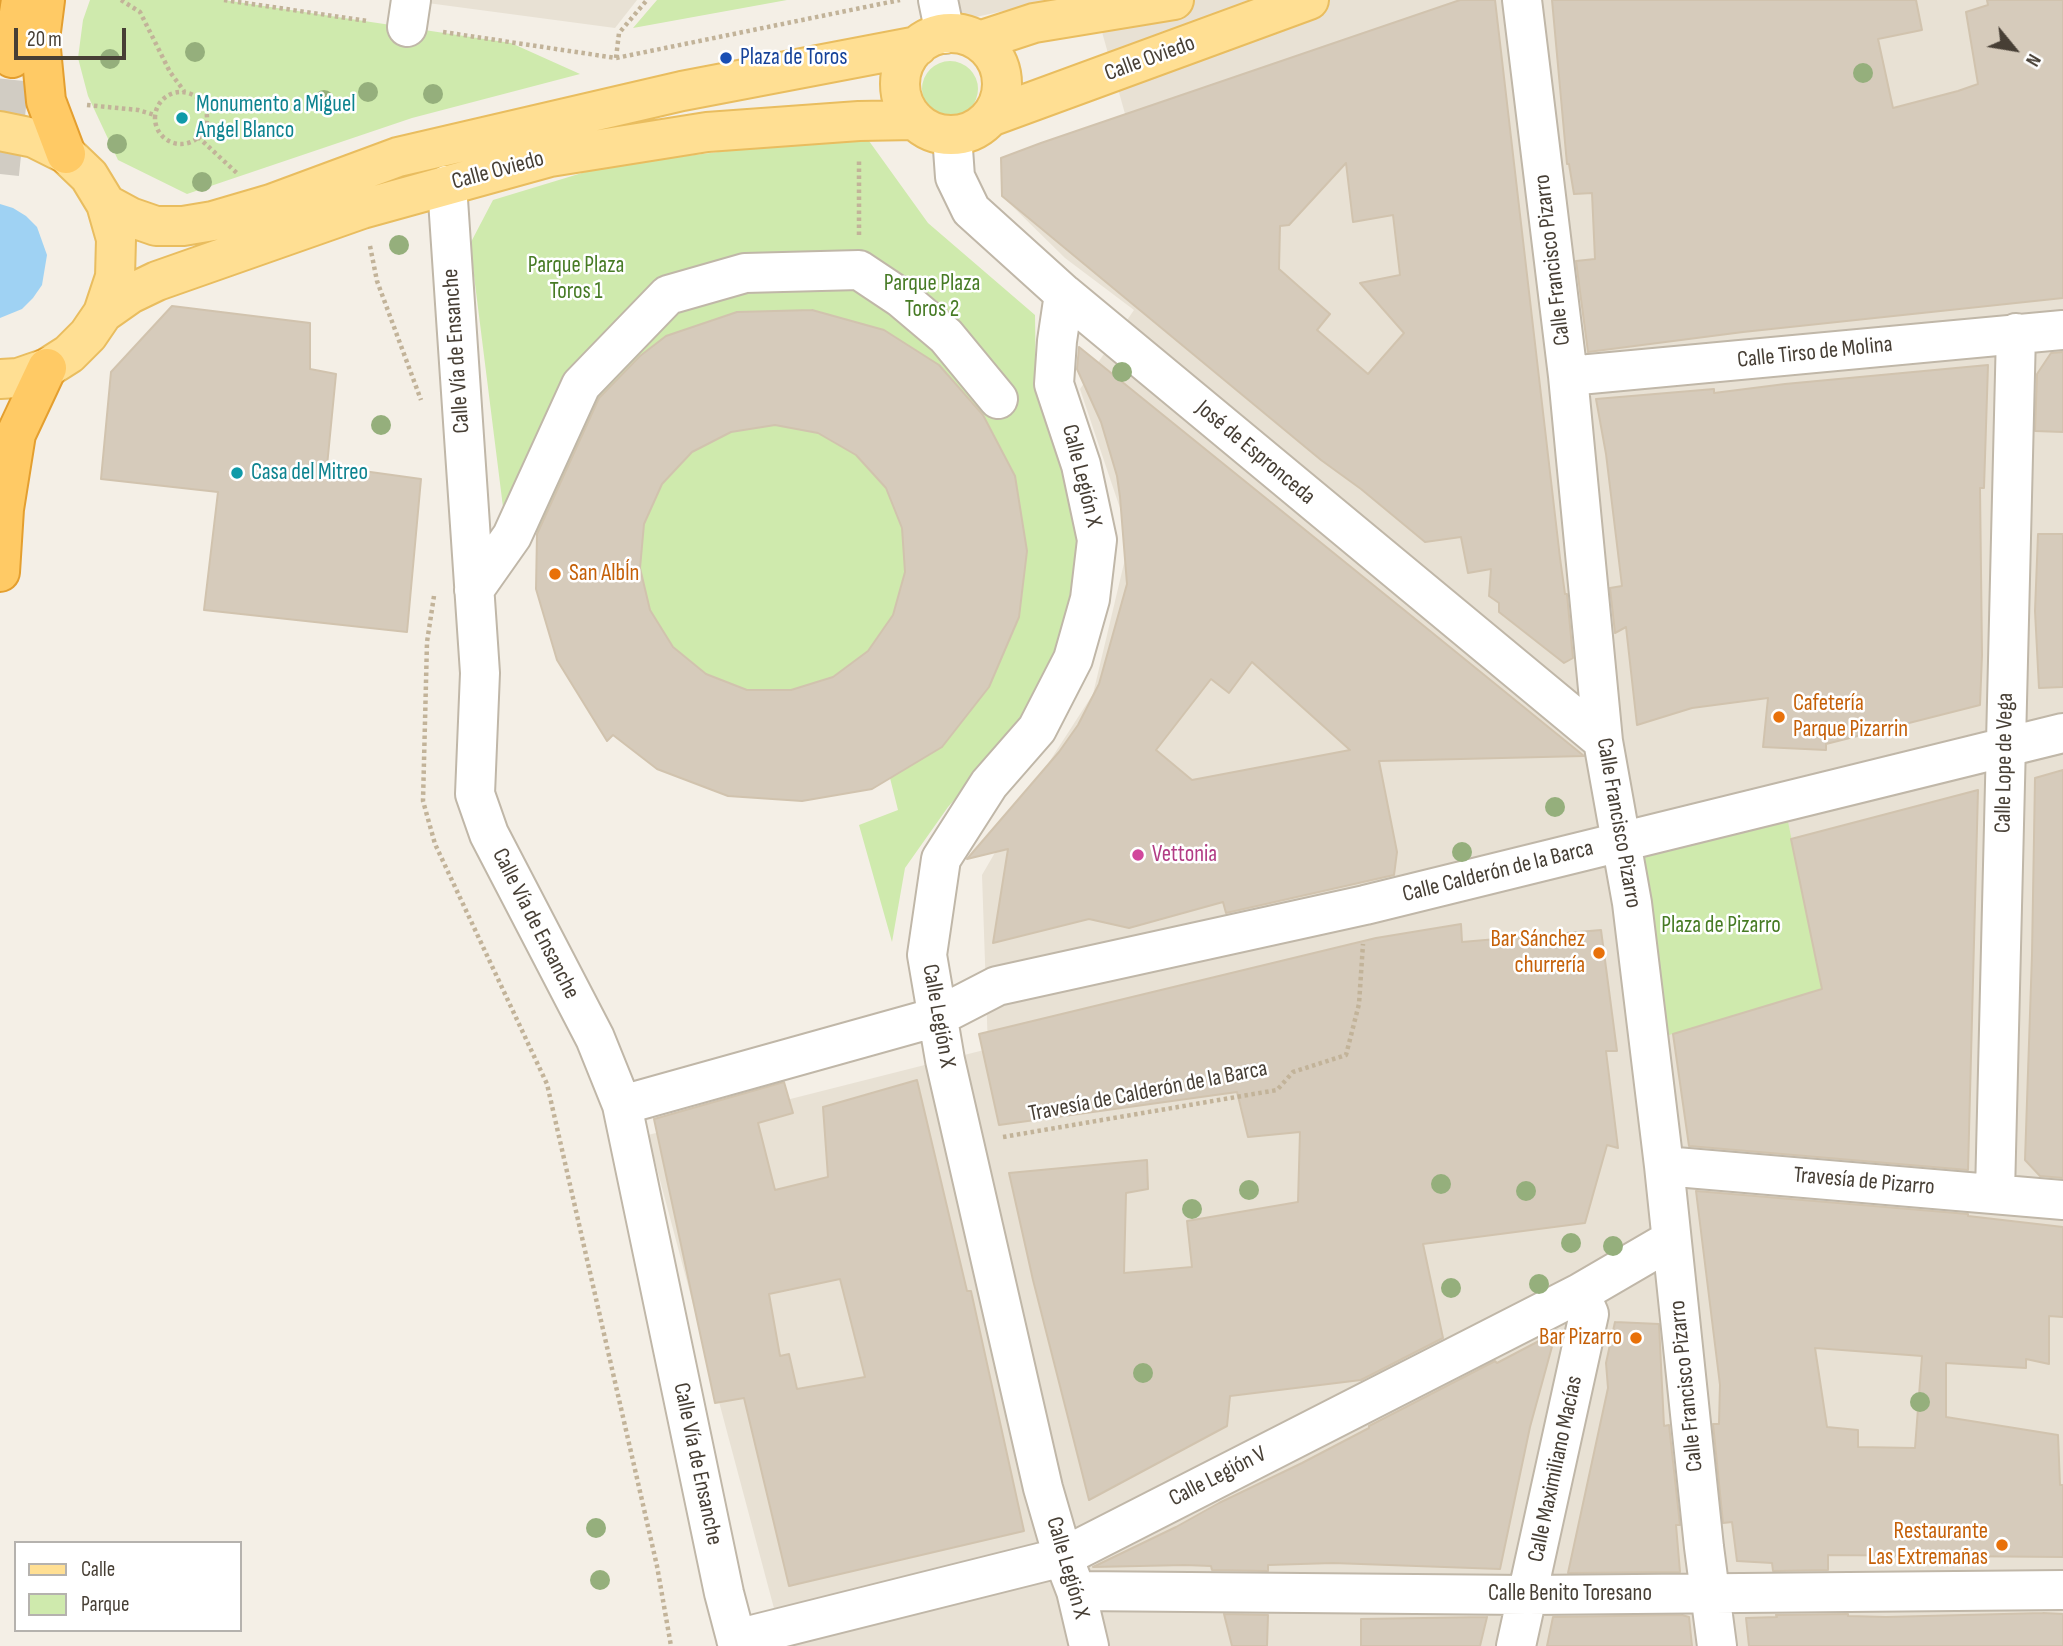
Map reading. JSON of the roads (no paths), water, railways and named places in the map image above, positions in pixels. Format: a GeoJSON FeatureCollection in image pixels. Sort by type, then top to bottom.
{"type":"FeatureCollection","features":[{"type":"Feature","properties":{"kind":"highway"},"geometry":{"type":"LineString","coordinates":[[12,58],[21,0]]}},
{"type":"Feature","properties":{"kind":"highway"},"geometry":{"type":"LineString","coordinates":[[45,0],[40,39],[46,101],[66,154]]}},
{"type":"Feature","properties":{"kind":"highway"},"geometry":{"type":"LineString","coordinates":[[0,572],[4,509],[16,434],[47,368]]}},
{"type":"Feature","properties":{"kind":"main road","name":"Calle Oviedo"},"geometry":{"type":"LineString","coordinates":[[106,204],[130,217],[156,226],[183,226],[213,221],[271,204],[398,157],[945,30],[1034,23],[1174,0]]}},
{"type":"Feature","properties":{"kind":"main road","name":"Calle Oviedo"},"geometry":{"type":"LineString","coordinates":[[990,117],[1309,0]]}},
{"type":"Feature","properties":{"kind":"main road"},"geometry":{"type":"LineString","coordinates":[[945,30],[992,53],[1000,68],[1002,85],[999,102],[990,117],[979,127],[966,133],[938,134],[926,129],[906,107],[901,91],[901,75],[907,59],[945,30]]}},
{"type":"Feature","properties":{"kind":"main road","name":"Calle Oviedo"},"geometry":{"type":"LineString","coordinates":[[103,313],[130,294],[157,281],[362,209],[550,157],[708,132],[859,121],[915,120]]}},
{"type":"Feature","properties":{"kind":"main road"},"geometry":{"type":"LineString","coordinates":[[0,131],[34,138],[66,154],[89,176],[106,204],[116,239],[115,277],[103,313],[88,335],[69,354],[47,368],[18,378],[0,379]]}},
{"type":"Feature","properties":{"kind":"street","name":"Calle Francisco Pizarro"},"geometry":{"type":"LineString","coordinates":[[1522,0],[1567,376],[1603,741],[1632,903],[1717,1646]]}},
{"type":"Feature","properties":{"kind":"street","name":"José de Espronceda"},"geometry":{"type":"LineString","coordinates":[[951,135],[955,177],[971,210],[1064,294],[1603,741]]}},
{"type":"Feature","properties":{"kind":"street","name":"Calle Vía de Ensanche"},"geometry":{"type":"LineString","coordinates":[[447,185],[480,673],[475,794],[489,834],[595,1038],[622,1105],[721,1580],[737,1642]]}},
{"type":"Feature","properties":{"kind":"street"},"geometry":{"type":"LineString","coordinates":[[474,590],[512,536],[581,385],[668,295],[745,273],[859,270],[901,298],[946,336],[998,400]]}},
{"type":"Feature","properties":{"kind":"street","name":"Calle Legión X"},"geometry":{"type":"LineString","coordinates":[[1064,294],[1057,341],[1055,384],[1081,465],[1097,540],[1090,599],[1073,659],[1037,729],[989,784],[941,859],[927,955],[937,1017],[1043,1488],[1089,1646]]}},
{"type":"Feature","properties":{"kind":"street","name":"Calle Tirso de Molina"},"geometry":{"type":"LineString","coordinates":[[1567,376],[2063,330]]}},
{"type":"Feature","properties":{"kind":"street","name":"Calle Lope de Vega"},"geometry":{"type":"LineString","coordinates":[[1995,1193],[2016,333]]}},
{"type":"Feature","properties":{"kind":"street","name":"Calle Calderón de la Barca"},"geometry":{"type":"LineString","coordinates":[[622,1105],[937,1017],[997,986],[1365,905],[2063,733]]}},
{"type":"Feature","properties":{"kind":"street","name":"Travesía de Pizarro"},"geometry":{"type":"LineString","coordinates":[[1664,1166],[2063,1200]]}},
{"type":"Feature","properties":{"kind":"street","name":"Calle Legión V"},"geometry":{"type":"LineString","coordinates":[[737,1642],[1070,1574],[1671,1241]]}},
{"type":"Feature","properties":{"kind":"street","name":"Calle Maximiliano Macías"},"geometry":{"type":"LineString","coordinates":[[1516,1646],[1589,1314],[1580,1293]]}},
{"type":"Feature","properties":{"kind":"street","name":"Calle Benito Toresano"},"geometry":{"type":"LineString","coordinates":[[1070,1574],[1528,1595],[2063,1590]]}},
{"type":"Feature","properties":{"kind":"water"},"geometry":{"type":"Polygon","coordinates":[[[0,204],[26,216],[37,227],[47,255],[42,285],[33,298],[22,309],[0,318],[0,204]]]}},
{"type":"Feature","properties":{"kind":"tunnel"},"geometry":{"type":"LineString","coordinates":[[0,174],[12,58]]}},
{"type":"Feature","properties":{"kind":"place","name":"Plaza de Toros"},"geometry":{"type":"Point","coordinates":[726,58]}},
{"type":"Feature","properties":{"kind":"place","name":"Monumento a Miguel Angel Blanco"},"geometry":{"type":"Point","coordinates":[182,118]}},
{"type":"Feature","properties":{"kind":"place","name":"Casa del Mitreo"},"geometry":{"type":"Point","coordinates":[237,473]}},
{"type":"Feature","properties":{"kind":"place","name":"San Albĺn"},"geometry":{"type":"Point","coordinates":[555,574]}},
{"type":"Feature","properties":{"kind":"place","name":"Cafetería Parque Pizarrin"},"geometry":{"type":"Point","coordinates":[1779,717]}},
{"type":"Feature","properties":{"kind":"place","name":"Vettonia"},"geometry":{"type":"Point","coordinates":[1138,855]}},
{"type":"Feature","properties":{"kind":"place","name":"Bar Sánchez churrería"},"geometry":{"type":"Point","coordinates":[1599,953]}},
{"type":"Feature","properties":{"kind":"place","name":"Bar Pizarro"},"geometry":{"type":"Point","coordinates":[1636,1338]}},
{"type":"Feature","properties":{"kind":"place","name":"Restaurante Las Extremañas"},"geometry":{"type":"Point","coordinates":[2002,1545]}},
{"type":"Feature","properties":{"kind":"park label","name":"Parque Plaza Toros 1"},"geometry":{"type":"Point","coordinates":[576,279]}},
{"type":"Feature","properties":{"kind":"park label","name":"Parque Plaza Toros 2"},"geometry":{"type":"Point","coordinates":[932,297]}},
{"type":"Feature","properties":{"kind":"park label","name":"Plaza de Pizarro"},"geometry":{"type":"Point","coordinates":[1721,926]}}]}
